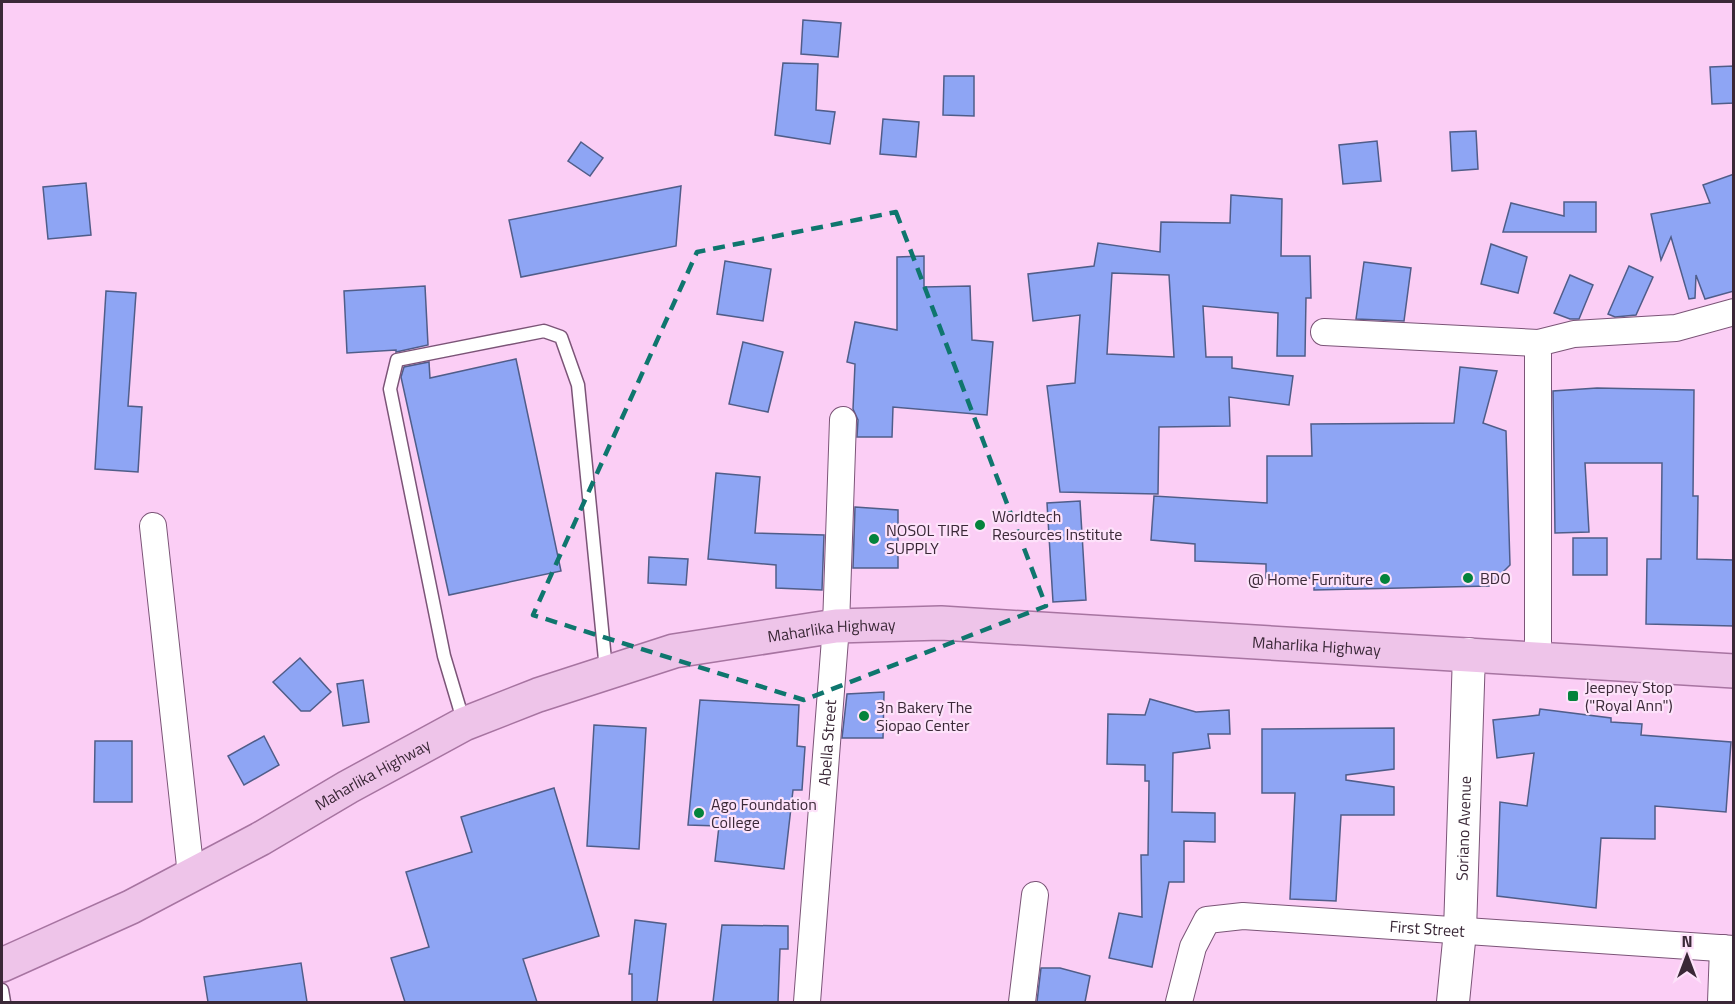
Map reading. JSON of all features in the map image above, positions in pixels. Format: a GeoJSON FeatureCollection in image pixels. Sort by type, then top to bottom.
{"type":"FeatureCollection","features":[{"type":"Feature","properties":{"kind":"main road","name":"Maharlika Highway"},"geometry":{"type":"LineString","coordinates":[[2,965],[130,907],[192,875],[464,724],[606,672],[674,651],[836,626],[952,624],[1734,671]]}},
{"type":"Feature","properties":{"kind":"street"},"geometry":{"type":"LineString","coordinates":[[1324,332],[1538,343],[1574,334],[1676,328],[1734,312]]}},
{"type":"Feature","properties":{"kind":"street"},"geometry":{"type":"LineString","coordinates":[[1538,343],[1538,660]]}},
{"type":"Feature","properties":{"kind":"street","name":"Abella Street"},"geometry":{"type":"LineString","coordinates":[[807,1002],[836,626],[843,420]]}},
{"type":"Feature","properties":{"kind":"street"},"geometry":{"type":"LineString","coordinates":[[153,526],[192,875]]}},
{"type":"Feature","properties":{"kind":"street","name":"Soriano Avenue"},"geometry":{"type":"LineString","coordinates":[[1453,1002],[1460,931],[1469,654]]}},
{"type":"Feature","properties":{"kind":"street"},"geometry":{"type":"LineString","coordinates":[[1022,1002],[1035,895]]}},
{"type":"Feature","properties":{"kind":"street","name":"First Street"},"geometry":{"type":"LineString","coordinates":[[1179,1002],[1193,947],[1207,920],[1243,916],[1728,949]]}},
{"type":"Feature","properties":{"kind":"street"},"geometry":{"type":"LineString","coordinates":[[1721,1002],[1728,949]]}},
{"type":"Feature","properties":{"kind":"lane"},"geometry":{"type":"LineString","coordinates":[[464,724],[444,656],[390,389],[397,360],[544,331],[561,337],[578,385],[606,672]]}},
{"type":"Feature","properties":{"kind":"lane"},"geometry":{"type":"LineString","coordinates":[[2,990],[4,1002]]}},
{"type":"Feature","properties":{"kind":"highlighted area"},"geometry":{"type":"Polygon","coordinates":[[[896,212],[1046,606],[804,700],[533,615],[697,252],[896,212]]]}},
{"type":"Feature","properties":{"kind":"building"},"geometry":{"type":"Polygon","coordinates":[[[803,20],[841,23],[838,57],[801,54],[803,20]]]}},
{"type":"Feature","properties":{"kind":"building"},"geometry":{"type":"Polygon","coordinates":[[[783,63],[818,64],[816,110],[835,112],[830,144],[775,135],[783,63]]]}},
{"type":"Feature","properties":{"kind":"building"},"geometry":{"type":"Polygon","coordinates":[[[1734,66],[1734,103],[1712,104],[1710,67],[1734,66]]]}},
{"type":"Feature","properties":{"kind":"building"},"geometry":{"type":"Polygon","coordinates":[[[944,76],[974,76],[974,116],[943,115],[944,76]]]}},
{"type":"Feature","properties":{"kind":"building"},"geometry":{"type":"Polygon","coordinates":[[[883,119],[919,122],[916,157],[880,154],[883,119]]]}},
{"type":"Feature","properties":{"kind":"building"},"geometry":{"type":"Polygon","coordinates":[[[1476,131],[1478,169],[1452,171],[1450,132],[1476,131]]]}},
{"type":"Feature","properties":{"kind":"building"},"geometry":{"type":"Polygon","coordinates":[[[1377,141],[1381,181],[1343,184],[1339,145],[1377,141]]]}},
{"type":"Feature","properties":{"kind":"building"},"geometry":{"type":"Polygon","coordinates":[[[581,142],[603,158],[590,176],[568,161],[581,142]]]}},
{"type":"Feature","properties":{"kind":"building"},"geometry":{"type":"Polygon","coordinates":[[[1734,174],[1734,291],[1705,299],[1696,275],[1695,298],[1689,299],[1671,237],[1661,260],[1651,214],[1710,203],[1703,185],[1734,174]]]}},
{"type":"Feature","properties":{"kind":"building"},"geometry":{"type":"Polygon","coordinates":[[[86,183],[91,235],[48,239],[43,187],[86,183]]]}},
{"type":"Feature","properties":{"kind":"building"},"geometry":{"type":"Polygon","coordinates":[[[681,186],[676,246],[521,277],[509,220],[681,186]]]}},
{"type":"Feature","properties":{"kind":"building"},"geometry":{"type":"Polygon","coordinates":[[[1231,195],[1282,199],[1281,256],[1310,256],[1311,298],[1306,298],[1305,356],[1277,356],[1278,313],[1203,306],[1206,357],[1232,357],[1232,368],[1293,376],[1289,405],[1229,397],[1230,426],[1159,427],[1158,494],[1060,492],[1047,386],[1075,383],[1080,315],[1033,321],[1028,274],[1094,266],[1098,243],[1160,252],[1161,222],[1230,223],[1231,195]],[[1112,273],[1107,354],[1174,357],[1169,275],[1112,273]]]}},
{"type":"Feature","properties":{"kind":"building"},"geometry":{"type":"Polygon","coordinates":[[[1564,202],[1596,202],[1596,232],[1503,232],[1511,203],[1564,216],[1564,202]]]}},
{"type":"Feature","properties":{"kind":"building"},"geometry":{"type":"Polygon","coordinates":[[[1491,244],[1527,257],[1518,293],[1481,284],[1491,244]]]}},
{"type":"Feature","properties":{"kind":"building"},"geometry":{"type":"Polygon","coordinates":[[[924,256],[924,287],[970,286],[972,340],[993,342],[987,415],[893,407],[892,437],[857,437],[858,420],[853,409],[855,364],[847,362],[855,322],[897,330],[897,257],[924,256]]]}},
{"type":"Feature","properties":{"kind":"building"},"geometry":{"type":"Polygon","coordinates":[[[725,261],[771,269],[763,321],[717,314],[725,261]]]}},
{"type":"Feature","properties":{"kind":"building"},"geometry":{"type":"Polygon","coordinates":[[[1364,262],[1411,268],[1404,321],[1356,319],[1364,262]]]}},
{"type":"Feature","properties":{"kind":"building"},"geometry":{"type":"Polygon","coordinates":[[[1629,266],[1653,277],[1636,315],[1615,317],[1608,314],[1629,266]]]}},
{"type":"Feature","properties":{"kind":"building"},"geometry":{"type":"Polygon","coordinates":[[[1570,275],[1593,285],[1579,319],[1570,319],[1554,313],[1570,275]]]}},
{"type":"Feature","properties":{"kind":"building"},"geometry":{"type":"Polygon","coordinates":[[[425,286],[428,345],[396,352],[396,350],[347,353],[344,291],[425,286]]]}},
{"type":"Feature","properties":{"kind":"building"},"geometry":{"type":"Polygon","coordinates":[[[106,291],[136,293],[128,406],[142,407],[138,472],[95,469],[106,291]]]}},
{"type":"Feature","properties":{"kind":"building"},"geometry":{"type":"Polygon","coordinates":[[[743,342],[783,352],[768,412],[729,404],[743,342]]]}},
{"type":"Feature","properties":{"kind":"building"},"geometry":{"type":"Polygon","coordinates":[[[516,359],[561,571],[449,595],[401,377],[404,367],[429,362],[430,378],[516,359]]]}},
{"type":"Feature","properties":{"kind":"building"},"geometry":{"type":"Polygon","coordinates":[[[1460,367],[1497,371],[1483,423],[1506,431],[1510,565],[1489,586],[1314,590],[1314,578],[1266,578],[1266,564],[1195,561],[1195,544],[1151,540],[1154,496],[1267,503],[1267,456],[1312,456],[1311,424],[1454,423],[1460,367]]]}},
{"type":"Feature","properties":{"kind":"building"},"geometry":{"type":"Polygon","coordinates":[[[1597,388],[1694,390],[1693,496],[1698,496],[1697,559],[1734,560],[1734,626],[1646,624],[1647,559],[1661,559],[1662,463],[1585,463],[1589,532],[1555,533],[1553,391],[1597,388]]]}},
{"type":"Feature","properties":{"kind":"building"},"geometry":{"type":"Polygon","coordinates":[[[716,473],[760,477],[755,533],[824,535],[822,590],[776,588],[776,565],[708,559],[716,473]]]}},
{"type":"Feature","properties":{"kind":"building"},"geometry":{"type":"Polygon","coordinates":[[[1080,501],[1086,600],[1053,602],[1047,503],[1080,501]]]}},
{"type":"Feature","properties":{"kind":"building","name":"NOSOL TIRE SUPPLY"},"geometry":{"type":"Polygon","coordinates":[[[855,507],[898,510],[898,568],[853,568],[855,507]]]}},
{"type":"Feature","properties":{"kind":"building"},"geometry":{"type":"Polygon","coordinates":[[[1573,538],[1607,538],[1607,575],[1573,575],[1573,538]]]}},
{"type":"Feature","properties":{"kind":"building"},"geometry":{"type":"Polygon","coordinates":[[[649,557],[688,559],[686,585],[648,583],[649,557]]]}},
{"type":"Feature","properties":{"kind":"building"},"geometry":{"type":"Polygon","coordinates":[[[300,658],[331,692],[310,711],[301,711],[273,682],[300,658]]]}},
{"type":"Feature","properties":{"kind":"building"},"geometry":{"type":"Polygon","coordinates":[[[363,680],[369,722],[343,726],[337,684],[363,680]]]}},
{"type":"Feature","properties":{"kind":"building","name":"3n Bakery The Siopao Center"},"geometry":{"type":"Polygon","coordinates":[[[884,692],[883,738],[842,738],[847,694],[884,692]]]}},
{"type":"Feature","properties":{"kind":"building"},"geometry":{"type":"Polygon","coordinates":[[[1150,699],[1196,712],[1229,710],[1230,734],[1208,734],[1210,748],[1173,753],[1172,812],[1215,813],[1215,842],[1184,841],[1184,882],[1169,882],[1152,967],[1109,958],[1119,913],[1142,917],[1141,855],[1148,855],[1149,781],[1145,781],[1145,765],[1107,764],[1108,714],[1145,715],[1150,699]]]}},
{"type":"Feature","properties":{"kind":"building"},"geometry":{"type":"Polygon","coordinates":[[[700,700],[799,705],[797,746],[805,747],[802,790],[793,790],[784,869],[715,861],[719,826],[688,825],[700,700]]]}},
{"type":"Feature","properties":{"kind":"building"},"geometry":{"type":"Polygon","coordinates":[[[1540,709],[1611,718],[1611,722],[1642,724],[1641,735],[1731,742],[1726,812],[1655,806],[1655,839],[1601,838],[1596,908],[1497,896],[1500,802],[1527,806],[1534,753],[1497,758],[1493,720],[1539,715],[1540,709]]]}},
{"type":"Feature","properties":{"kind":"building"},"geometry":{"type":"Polygon","coordinates":[[[594,725],[646,728],[639,849],[587,846],[594,725]]]}},
{"type":"Feature","properties":{"kind":"building"},"geometry":{"type":"Polygon","coordinates":[[[1394,728],[1394,769],[1346,775],[1346,780],[1394,787],[1394,815],[1341,815],[1336,901],[1290,899],[1295,793],[1262,793],[1262,729],[1394,728]]]}},
{"type":"Feature","properties":{"kind":"building"},"geometry":{"type":"Polygon","coordinates":[[[264,736],[279,765],[244,785],[228,756],[264,736]]]}},
{"type":"Feature","properties":{"kind":"building"},"geometry":{"type":"Polygon","coordinates":[[[95,741],[132,741],[132,802],[94,802],[95,741]]]}},
{"type":"Feature","properties":{"kind":"building"},"geometry":{"type":"Polygon","coordinates":[[[554,788],[599,936],[523,959],[537,1002],[405,1002],[391,958],[429,947],[406,872],[472,852],[461,817],[554,788]]]}},
{"type":"Feature","properties":{"kind":"building"},"geometry":{"type":"Polygon","coordinates":[[[635,920],[666,924],[657,1002],[632,1002],[632,974],[629,974],[635,920]]]}},
{"type":"Feature","properties":{"kind":"building"},"geometry":{"type":"Polygon","coordinates":[[[722,925],[788,926],[788,949],[780,949],[778,1002],[713,1002],[722,925]]]}},
{"type":"Feature","properties":{"kind":"building"},"geometry":{"type":"Polygon","coordinates":[[[301,963],[307,1002],[208,1002],[204,977],[301,963]]]}},
{"type":"Feature","properties":{"kind":"building"},"geometry":{"type":"Polygon","coordinates":[[[1041,968],[1060,968],[1090,976],[1085,1002],[1037,1002],[1041,968]]]}},
{"type":"Feature","properties":{"kind":"place","name":"Worldtech Resources Institute"},"geometry":{"type":"Point","coordinates":[980,525]}},
{"type":"Feature","properties":{"kind":"place","name":"NOSOL TIRE SUPPLY"},"geometry":{"type":"Point","coordinates":[874,539]}},
{"type":"Feature","properties":{"kind":"place","name":"BDO"},"geometry":{"type":"Point","coordinates":[1468,578]}},
{"type":"Feature","properties":{"kind":"place","name":"@ Home Furniture"},"geometry":{"type":"Point","coordinates":[1385,579]}},
{"type":"Feature","properties":{"kind":"place","name":"Jeepney Stop (\"Royal Ann\")"},"geometry":{"type":"Point","coordinates":[1573,696]}},
{"type":"Feature","properties":{"kind":"place","name":"3n Bakery The Siopao Center"},"geometry":{"type":"Point","coordinates":[864,716]}},
{"type":"Feature","properties":{"kind":"place","name":"Ago Foundation College"},"geometry":{"type":"Point","coordinates":[699,813]}}]}
